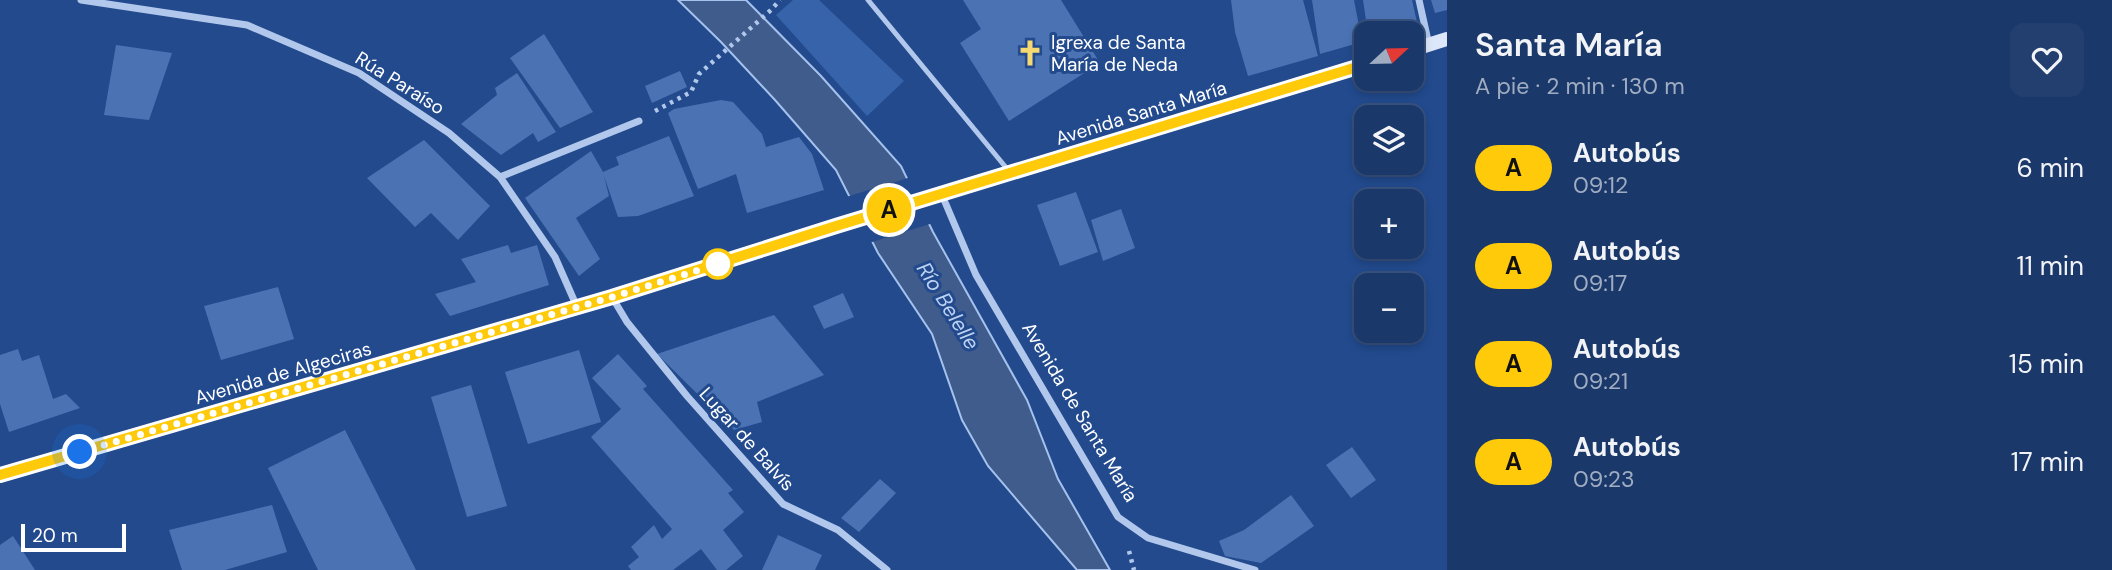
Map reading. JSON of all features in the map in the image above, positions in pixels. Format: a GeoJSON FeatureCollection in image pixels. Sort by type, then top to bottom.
{"type":"FeatureCollection","features":[{"type":"Feature","properties":{"kind":"main road"},"geometry":{"type":"LineString","coordinates":[[1424,46],[1447,39]]}},
{"type":"Feature","properties":{"kind":"main road","name":"Avenida Santa María"},"geometry":{"type":"LineString","coordinates":[[836,226],[1354,68]]}},
{"type":"Feature","properties":{"kind":"main road","name":"Avenida de Algeciras"},"geometry":{"type":"LineString","coordinates":[[0,475],[612,297],[836,226]]}},
{"type":"Feature","properties":{"kind":"street","name":"Rúa Paraíso"},"geometry":{"type":"LineString","coordinates":[[81,0],[247,25],[359,73],[449,133],[499,177],[555,257],[578,307]]}},
{"type":"Feature","properties":{"kind":"street"},"geometry":{"type":"LineString","coordinates":[[1419,0],[1429,45]]}},
{"type":"Feature","properties":{"kind":"street"},"geometry":{"type":"LineString","coordinates":[[499,177],[639,121]]}},
{"type":"Feature","properties":{"kind":"street","name":"Avenida de Santa María"},"geometry":{"type":"LineString","coordinates":[[942,195],[976,275],[1118,517],[1148,538],[1255,570]]}},
{"type":"Feature","properties":{"kind":"street","name":"Lugar de Balvís"},"geometry":{"type":"LineString","coordinates":[[612,297],[627,322],[687,397],[783,504],[838,530],[887,570]]}},
{"type":"Feature","properties":{"kind":"lane"},"geometry":{"type":"LineString","coordinates":[[868,0],[1011,174]]}},
{"type":"Feature","properties":{"kind":"path"},"geometry":{"type":"LineString","coordinates":[[639,121],[691,92],[699,74],[780,0]]}},
{"type":"Feature","properties":{"kind":"shaded area"},"geometry":{"type":"Polygon","coordinates":[[[793,0],[819,0],[904,81],[867,116],[776,15],[793,0]]]}},
{"type":"Feature","properties":{"kind":"water","name":"Río Belelle"},"geometry":{"type":"Polygon","coordinates":[[[678,0],[746,0],[821,76],[901,166],[933,232],[1027,400],[1058,479],[1110,570],[1077,570],[988,466],[962,420],[932,334],[878,253],[836,170],[775,100],[678,0]]]}},
{"type":"Feature","properties":{"kind":"pier"},"geometry":{"type":"Polygon","coordinates":[[[911,177],[933,223],[869,243],[846,197],[911,177]]]}},
{"type":"Feature","properties":{"kind":"building","name":"Igrexa de Santa María de Neda"},"geometry":{"type":"Polygon","coordinates":[[[963,0],[1061,0],[1100,63],[1009,121],[960,43],[981,29],[963,0]]]}},
{"type":"Feature","properties":{"kind":"building"},"geometry":{"type":"Polygon","coordinates":[[[1231,0],[1303,0],[1318,56],[1248,76],[1235,32],[1231,0]]]}},
{"type":"Feature","properties":{"kind":"building"},"geometry":{"type":"Polygon","coordinates":[[[1312,0],[1354,0],[1358,21],[1354,21],[1354,44],[1320,54],[1312,0]]]}},
{"type":"Feature","properties":{"kind":"building"},"geometry":{"type":"Polygon","coordinates":[[[1363,0],[1412,0],[1417,21],[1366,21],[1363,0]]]}},
{"type":"Feature","properties":{"kind":"building"},"geometry":{"type":"Polygon","coordinates":[[[1431,0],[1447,0],[1447,10],[1435,13],[1431,0]]]}},
{"type":"Feature","properties":{"kind":"building"},"geometry":{"type":"Polygon","coordinates":[[[544,34],[593,112],[560,128],[510,58],[544,34]]]}},
{"type":"Feature","properties":{"kind":"building"},"geometry":{"type":"Polygon","coordinates":[[[116,45],[172,53],[149,120],[104,115],[116,45]]]}},
{"type":"Feature","properties":{"kind":"building"},"geometry":{"type":"Polygon","coordinates":[[[680,71],[687,87],[652,103],[645,86],[680,71]]]}},
{"type":"Feature","properties":{"kind":"building"},"geometry":{"type":"Polygon","coordinates":[[[517,73],[556,132],[538,142],[533,133],[501,155],[461,124],[497,95],[495,88],[517,73]]]}},
{"type":"Feature","properties":{"kind":"building"},"geometry":{"type":"Polygon","coordinates":[[[721,100],[733,102],[762,134],[766,147],[799,137],[812,154],[824,190],[747,213],[736,174],[698,189],[668,113],[674,109],[721,100]]]}},
{"type":"Feature","properties":{"kind":"building"},"geometry":{"type":"Polygon","coordinates":[[[669,136],[694,196],[638,216],[618,217],[604,176],[609,196],[576,218],[600,259],[579,276],[525,198],[591,151],[603,172],[619,165],[616,157],[669,136]]]}},
{"type":"Feature","properties":{"kind":"building"},"geometry":{"type":"Polygon","coordinates":[[[424,140],[490,206],[458,240],[431,213],[415,227],[367,178],[424,140]]]}},
{"type":"Feature","properties":{"kind":"building"},"geometry":{"type":"Polygon","coordinates":[[[1076,192],[1098,252],[1060,266],[1037,205],[1076,192]]]}},
{"type":"Feature","properties":{"kind":"building"},"geometry":{"type":"Polygon","coordinates":[[[1121,209],[1135,248],[1103,261],[1091,220],[1121,209]]]}},
{"type":"Feature","properties":{"kind":"building"},"geometry":{"type":"Polygon","coordinates":[[[508,245],[511,253],[537,245],[549,285],[450,316],[435,294],[476,282],[461,259],[508,245]]]}},
{"type":"Feature","properties":{"kind":"building"},"geometry":{"type":"Polygon","coordinates":[[[278,287],[294,339],[221,360],[204,306],[278,287]]]}},
{"type":"Feature","properties":{"kind":"building"},"geometry":{"type":"Polygon","coordinates":[[[843,293],[854,317],[824,329],[813,306],[843,293]]]}},
{"type":"Feature","properties":{"kind":"building"},"geometry":{"type":"Polygon","coordinates":[[[774,315],[824,375],[757,402],[762,422],[734,430],[657,354],[774,315]]]}},
{"type":"Feature","properties":{"kind":"building"},"geometry":{"type":"Polygon","coordinates":[[[18,349],[22,361],[39,355],[53,399],[66,394],[80,408],[9,432],[0,404],[0,355],[18,349]]]}},
{"type":"Feature","properties":{"kind":"building"},"geometry":{"type":"Polygon","coordinates":[[[579,350],[601,422],[528,444],[505,372],[579,350]]]}},
{"type":"Feature","properties":{"kind":"building"},"geometry":{"type":"Polygon","coordinates":[[[618,354],[647,386],[643,389],[733,490],[728,493],[744,512],[723,530],[743,556],[726,570],[717,570],[701,549],[673,570],[631,570],[628,566],[639,557],[631,547],[654,525],[662,539],[672,529],[591,437],[621,409],[592,378],[618,354]]]}},
{"type":"Feature","properties":{"kind":"building"},"geometry":{"type":"Polygon","coordinates":[[[471,385],[507,506],[467,517],[431,397],[471,385]]]}},
{"type":"Feature","properties":{"kind":"building"},"geometry":{"type":"Polygon","coordinates":[[[345,430],[416,570],[318,570],[268,468],[345,430]]]}},
{"type":"Feature","properties":{"kind":"building"},"geometry":{"type":"Polygon","coordinates":[[[1352,447],[1376,480],[1351,498],[1326,465],[1352,447]]]}},
{"type":"Feature","properties":{"kind":"building"},"geometry":{"type":"Polygon","coordinates":[[[880,479],[896,493],[859,532],[841,518],[880,479]]]}},
{"type":"Feature","properties":{"kind":"building"},"geometry":{"type":"Polygon","coordinates":[[[1291,495],[1314,526],[1261,563],[1225,556],[1219,541],[1244,530],[1291,495]]]}},
{"type":"Feature","properties":{"kind":"building"},"geometry":{"type":"Polygon","coordinates":[[[272,505],[287,552],[225,570],[182,570],[169,530],[272,505]]]}},
{"type":"Feature","properties":{"kind":"building"},"geometry":{"type":"Polygon","coordinates":[[[778,535],[822,555],[815,570],[762,570],[778,535]]]}},
{"type":"Feature","properties":{"kind":"building"},"geometry":{"type":"Polygon","coordinates":[[[13,536],[35,570],[0,570],[0,545],[13,536]]]}},
{"type":"Feature","properties":{"kind":"bus line","name":"A"},"geometry":{"type":"LineString","coordinates":[[0,475],[612,297],[1354,68]]}},
{"type":"Feature","properties":{"kind":"place","name":"Igrexa de Santa María de Neda"},"geometry":{"type":"Point","coordinates":[1030,53]}},
{"type":"Feature","properties":{"kind":"route"},"geometry":{"type":"LineString","coordinates":[[80,452],[718,264]]}}]}
